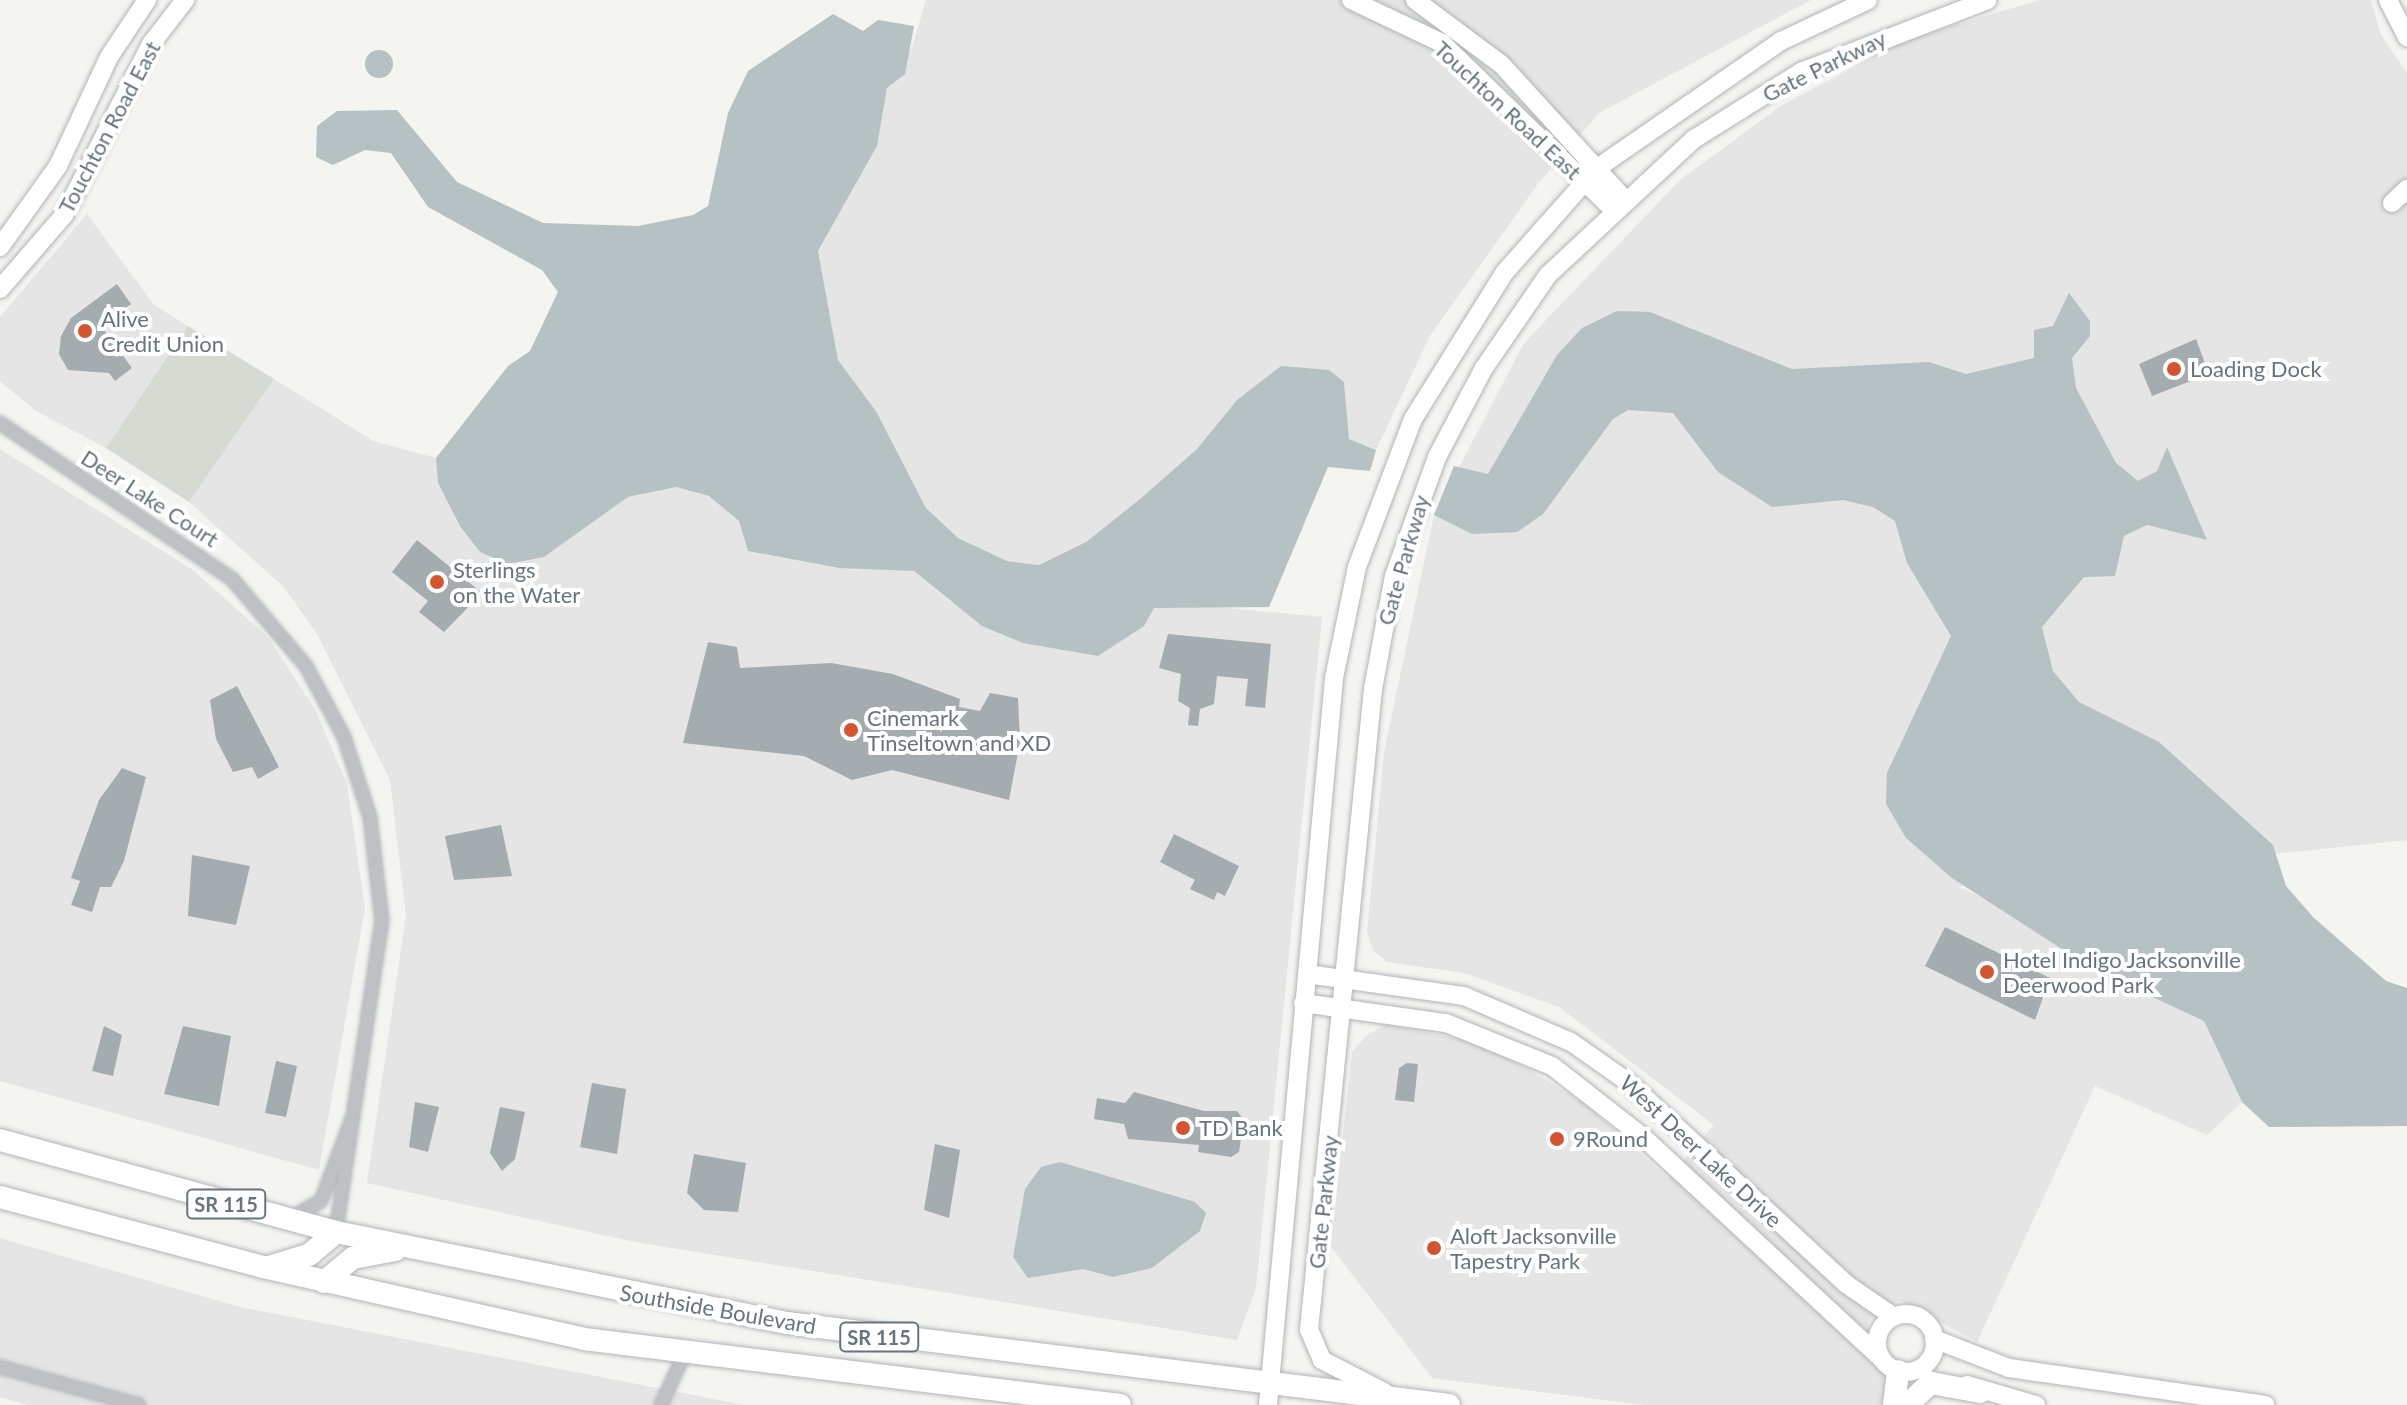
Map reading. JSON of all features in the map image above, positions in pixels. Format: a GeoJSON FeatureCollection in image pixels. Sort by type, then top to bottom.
{"type":"FeatureCollection","features":[{"type":"Feature","properties":{"kind":"highway","name":"Southside Boulevard"},"geometry":{"type":"LineString","coordinates":[[0,1140],[11,1148],[336,1232],[420,1251],[852,1333],[1271,1379],[1449,1405]]}},
{"type":"Feature","properties":{"kind":"highway","name":"Southside Boulevard"},"geometry":{"type":"LineString","coordinates":[[0,1197],[324,1282],[684,1355],[1120,1405]]}},
{"type":"Feature","properties":{"kind":"highway"},"geometry":{"type":"LineString","coordinates":[[263,1267],[309,1255],[336,1232]]}},
{"type":"Feature","properties":{"kind":"highway"},"geometry":{"type":"LineString","coordinates":[[324,1282],[353,1258],[420,1251]]}},
{"type":"Feature","properties":{"kind":"highway"},"geometry":{"type":"LineString","coordinates":[[1894,1405],[1899,1365]]}},
{"type":"Feature","properties":{"kind":"highway"},"geometry":{"type":"LineString","coordinates":[[1907,1405],[1931,1383],[1980,1392]]}},
{"type":"Feature","properties":{"kind":"highway"},"geometry":{"type":"LineString","coordinates":[[991,1391],[1034,1405]]}},
{"type":"Feature","properties":{"kind":"main road","name":"Touchton Road East"},"geometry":{"type":"LineString","coordinates":[[0,247],[58,166],[109,57],[147,0]]}},
{"type":"Feature","properties":{"kind":"main road","name":"Touchton Road East"},"geometry":{"type":"LineString","coordinates":[[0,289],[64,215],[151,44],[185,0]]}},
{"type":"Feature","properties":{"kind":"main road","name":"Touchton Road East"},"geometry":{"type":"LineString","coordinates":[[1351,0],[1442,43],[1620,205]]}},
{"type":"Feature","properties":{"kind":"main road","name":"Touchton Road East"},"geometry":{"type":"LineString","coordinates":[[1415,0],[1501,64],[1590,175]]}},
{"type":"Feature","properties":{"kind":"main road","name":"Gate Parkway"},"geometry":{"type":"LineString","coordinates":[[1268,1405],[1334,678],[1379,499],[1460,338],[1505,272],[1590,175],[1781,41],[1868,0]]}},
{"type":"Feature","properties":{"kind":"main road","name":"Gate Parkway"},"geometry":{"type":"LineString","coordinates":[[1399,1399],[1322,1360],[1309,1330],[1373,689],[1405,539],[1437,457],[1505,334],[1548,275],[1694,139],[1801,72],[1988,0]]}},
{"type":"Feature","properties":{"kind":"main road"},"geometry":{"type":"LineString","coordinates":[[2388,0],[2407,37]]}},
{"type":"Feature","properties":{"kind":"main road"},"geometry":{"type":"LineString","coordinates":[[2392,203],[2407,189]]}},
{"type":"Feature","properties":{"kind":"main road","name":"West Deer Lake Drive"},"geometry":{"type":"LineString","coordinates":[[1307,974],[1464,996],[1582,1048],[1846,1284],[1894,1317],[1920,1318],[1934,1339],[2009,1368],[2265,1405]]}},
{"type":"Feature","properties":{"kind":"main road","name":"West Deer Lake Drive"},"geometry":{"type":"LineString","coordinates":[[1303,1003],[1468,1030],[1571,1078],[1899,1365],[1980,1392],[2036,1405]]}},
{"type":"Feature","properties":{"kind":"main road"},"geometry":{"type":"LineString","coordinates":[[1894,1317],[1879,1334],[1899,1365],[1934,1339]]}},
{"type":"Feature","properties":{"kind":"street","name":"Deer Lake Court"},"geometry":{"type":"LineString","coordinates":[[0,423],[207,558],[282,633],[326,701],[358,775],[380,879],[377,993],[353,1116],[336,1232]]}},
{"type":"Feature","properties":{"kind":"street","name":"Deer Lake Court"},"geometry":{"type":"LineString","coordinates":[[282,1219],[321,1201],[353,1116]]}},
{"type":"Feature","properties":{"kind":"street"},"geometry":{"type":"LineString","coordinates":[[661,1405],[684,1355]]}},
{"type":"Feature","properties":{"kind":"street"},"geometry":{"type":"LineString","coordinates":[[0,1367],[139,1405]]}},
{"type":"Feature","properties":{"kind":"shaded area"},"geometry":{"type":"Polygon","coordinates":[[[926,0],[1811,0],[1599,113],[1537,185],[1430,336],[1376,450],[1349,439],[1344,382],[1237,400],[1197,449],[1140,499],[1086,542],[1039,565],[1007,561],[957,538],[926,508],[876,411],[838,360],[818,251],[877,146],[887,87],[913,44],[926,0]]]}},
{"type":"Feature","properties":{"kind":"shaded area"},"geometry":{"type":"Polygon","coordinates":[[[2040,0],[2371,0],[2381,35],[2407,73],[2407,840],[1958,887],[1996,903],[2096,971],[2204,1021],[2242,1102],[2207,1135],[2095,1086],[1977,1342],[1899,1300],[1869,1319],[1866,1355],[1885,1376],[1882,1405],[1644,1405],[1432,1378],[1331,1247],[1352,1052],[1366,1036],[1387,1024],[1461,1039],[1516,1062],[1587,1105],[1668,1178],[1714,1125],[1559,1007],[1464,973],[1387,962],[1373,950],[1367,932],[1384,752],[1434,515],[1524,343],[1680,180],[1782,105],[1907,39],[2040,0]]]}},
{"type":"Feature","properties":{"kind":"shaded area"},"geometry":{"type":"Polygon","coordinates":[[[833,14],[863,31],[878,20],[914,26],[905,74],[887,88],[877,146],[818,251],[838,360],[876,411],[926,508],[958,538],[1007,561],[1039,565],[1086,542],[1140,499],[1197,449],[1237,400],[1281,366],[1329,370],[1344,382],[1349,439],[1376,450],[1370,471],[1328,467],[1269,607],[1154,608],[1144,626],[1098,656],[1023,643],[982,626],[914,571],[839,568],[748,551],[739,521],[709,496],[676,487],[628,497],[544,557],[508,564],[480,552],[460,526],[438,483],[436,458],[508,366],[530,351],[558,292],[542,270],[428,207],[391,153],[365,150],[333,165],[316,157],[317,126],[337,111],[397,110],[457,182],[543,223],[638,226],[693,215],[708,206],[728,113],[748,71],[833,14]]]}},
{"type":"Feature","properties":{"kind":"shaded area"},"geometry":{"type":"Polygon","coordinates":[[[379,50],[389,54],[393,64],[389,74],[379,78],[369,74],[365,64],[369,54],[379,50]]]}},
{"type":"Feature","properties":{"kind":"shaded area"},"geometry":{"type":"Polygon","coordinates":[[[87,214],[154,305],[188,326],[106,448],[36,411],[0,381],[0,317],[87,214]]]}},
{"type":"Feature","properties":{"kind":"shaded area"},"geometry":{"type":"Polygon","coordinates":[[[2069,293],[2090,321],[2090,336],[2072,358],[2076,388],[2116,463],[2138,481],[2157,471],[2167,447],[2207,540],[2147,525],[2124,536],[2115,576],[2084,577],[2042,627],[2053,671],[2079,702],[2159,742],[2273,845],[2286,886],[2313,917],[2386,981],[2407,988],[2407,1126],[2269,1127],[2242,1102],[2204,1021],[2096,971],[1952,878],[1906,838],[1886,804],[1887,773],[1951,636],[1907,563],[1895,521],[1873,507],[1843,500],[1772,507],[1718,472],[1673,413],[1628,410],[1613,419],[1543,514],[1517,532],[1472,534],[1434,515],[1454,466],[1488,474],[1557,355],[1582,328],[1617,311],[1650,312],[1792,369],[1929,362],[1966,374],[2034,358],[2034,330],[2053,326],[2069,293]]]}},
{"type":"Feature","properties":{"kind":"shaded area"},"geometry":{"type":"Polygon","coordinates":[[[188,326],[274,379],[189,502],[106,448],[188,326]]]}},
{"type":"Feature","properties":{"kind":"shaded area"},"geometry":{"type":"Polygon","coordinates":[[[274,379],[373,441],[436,458],[438,483],[544,557],[628,497],[676,487],[709,496],[740,521],[748,551],[839,568],[914,571],[951,602],[1132,635],[1154,608],[1187,604],[1322,617],[1256,1288],[1237,1340],[635,1242],[367,1183],[406,915],[390,780],[317,634],[284,587],[189,502],[274,379]]]}},
{"type":"Feature","properties":{"kind":"shaded area"},"geometry":{"type":"Polygon","coordinates":[[[0,449],[193,570],[268,637],[315,709],[347,784],[365,908],[319,1170],[0,1081],[0,449]]]}},
{"type":"Feature","properties":{"kind":"shaded area"},"geometry":{"type":"Polygon","coordinates":[[[1060,1162],[1195,1202],[1206,1213],[1200,1231],[1152,1268],[1113,1277],[1083,1269],[1028,1278],[1013,1257],[1025,1189],[1041,1167],[1060,1162]]]}},
{"type":"Feature","properties":{"kind":"shaded area"},"geometry":{"type":"Polygon","coordinates":[[[0,1238],[240,1307],[745,1405],[28,1405],[0,1397],[0,1238]]]}},
{"type":"Feature","properties":{"kind":"building","name":"Alive Credit Union"},"geometry":{"type":"Polygon","coordinates":[[[117,284],[131,304],[101,326],[132,368],[115,381],[109,373],[68,370],[59,354],[61,336],[71,318],[117,284]]]}},
{"type":"Feature","properties":{"kind":"building","name":"Loading Dock"},"geometry":{"type":"Polygon","coordinates":[[[2196,339],[2209,374],[2152,396],[2139,364],[2196,339]]]}},
{"type":"Feature","properties":{"kind":"building","name":"Sterlings on the Water"},"geometry":{"type":"Polygon","coordinates":[[[417,540],[482,593],[444,632],[419,612],[428,601],[392,572],[417,540]]]}},
{"type":"Feature","properties":{"kind":"building"},"geometry":{"type":"Polygon","coordinates":[[[1168,634],[1271,644],[1265,708],[1245,706],[1248,679],[1217,676],[1214,704],[1200,709],[1198,726],[1188,725],[1190,708],[1178,701],[1181,674],[1159,668],[1168,634]]]}},
{"type":"Feature","properties":{"kind":"building","name":"Cinemark Tinseltown and XD"},"geometry":{"type":"Polygon","coordinates":[[[708,642],[737,647],[740,668],[831,663],[893,674],[960,699],[959,707],[980,711],[990,693],[1018,698],[1020,742],[1009,800],[892,770],[852,780],[804,756],[683,743],[708,642]]]}},
{"type":"Feature","properties":{"kind":"building"},"geometry":{"type":"Polygon","coordinates":[[[237,686],[279,767],[258,779],[252,767],[233,772],[216,739],[210,700],[237,686]]]}},
{"type":"Feature","properties":{"kind":"building"},"geometry":{"type":"Polygon","coordinates":[[[122,768],[146,777],[124,861],[111,887],[100,887],[92,912],[71,905],[80,881],[71,878],[99,800],[122,768]]]}},
{"type":"Feature","properties":{"kind":"building"},"geometry":{"type":"Polygon","coordinates":[[[501,825],[512,876],[454,880],[445,836],[501,825]]]}},
{"type":"Feature","properties":{"kind":"building"},"geometry":{"type":"Polygon","coordinates":[[[1174,834],[1239,866],[1225,896],[1217,892],[1214,900],[1190,889],[1195,880],[1160,862],[1174,834]]]}},
{"type":"Feature","properties":{"kind":"building"},"geometry":{"type":"Polygon","coordinates":[[[192,855],[250,866],[236,925],[188,916],[192,855]]]}},
{"type":"Feature","properties":{"kind":"building","name":"Hotel Indigo Jacksonville Deerwood Park"},"geometry":{"type":"Polygon","coordinates":[[[1945,927],[2050,978],[2035,1020],[1925,966],[1945,927]]]}},
{"type":"Feature","properties":{"kind":"building"},"geometry":{"type":"Polygon","coordinates":[[[104,1026],[122,1035],[113,1076],[92,1071],[104,1026]]]}},
{"type":"Feature","properties":{"kind":"building"},"geometry":{"type":"Polygon","coordinates":[[[183,1026],[231,1036],[219,1106],[164,1094],[183,1026]]]}},
{"type":"Feature","properties":{"kind":"building"},"geometry":{"type":"Polygon","coordinates":[[[276,1061],[297,1066],[286,1117],[265,1113],[276,1061]]]}},
{"type":"Feature","properties":{"kind":"building"},"geometry":{"type":"Polygon","coordinates":[[[1407,1063],[1418,1064],[1414,1102],[1395,1100],[1399,1068],[1407,1063]]]}},
{"type":"Feature","properties":{"kind":"building"},"geometry":{"type":"Polygon","coordinates":[[[592,1083],[626,1089],[617,1154],[580,1147],[592,1083]]]}},
{"type":"Feature","properties":{"kind":"building","name":"TD Bank"},"geometry":{"type":"Polygon","coordinates":[[[1134,1092],[1204,1111],[1237,1111],[1244,1120],[1239,1152],[1231,1157],[1198,1152],[1199,1145],[1128,1139],[1124,1124],[1094,1119],[1097,1098],[1125,1103],[1134,1092]]]}},
{"type":"Feature","properties":{"kind":"building"},"geometry":{"type":"Polygon","coordinates":[[[415,1102],[439,1107],[428,1152],[409,1147],[415,1102]]]}},
{"type":"Feature","properties":{"kind":"building"},"geometry":{"type":"Polygon","coordinates":[[[500,1107],[525,1112],[515,1159],[502,1171],[490,1153],[500,1107]]]}},
{"type":"Feature","properties":{"kind":"building"},"geometry":{"type":"Polygon","coordinates":[[[935,1144],[960,1150],[949,1218],[924,1210],[935,1144]]]}},
{"type":"Feature","properties":{"kind":"building"},"geometry":{"type":"Polygon","coordinates":[[[694,1154],[746,1163],[738,1212],[704,1210],[687,1193],[694,1154]]]}},
{"type":"Feature","properties":{"kind":"place","name":"Alive Credit Union"},"geometry":{"type":"Point","coordinates":[85,331]}},
{"type":"Feature","properties":{"kind":"place","name":"Loading Dock"},"geometry":{"type":"Point","coordinates":[2174,369]}},
{"type":"Feature","properties":{"kind":"place","name":"Sterlings on the Water"},"geometry":{"type":"Point","coordinates":[437,582]}},
{"type":"Feature","properties":{"kind":"place","name":"Cinemark Tinseltown and XD"},"geometry":{"type":"Point","coordinates":[851,730]}},
{"type":"Feature","properties":{"kind":"place","name":"Hotel Indigo Jacksonville Deerwood Park"},"geometry":{"type":"Point","coordinates":[1987,972]}},
{"type":"Feature","properties":{"kind":"place","name":"TD Bank"},"geometry":{"type":"Point","coordinates":[1183,1128]}},
{"type":"Feature","properties":{"kind":"place","name":"9Round"},"geometry":{"type":"Point","coordinates":[1557,1139]}},
{"type":"Feature","properties":{"kind":"place","name":"Aloft Jacksonville Tapestry Park"},"geometry":{"type":"Point","coordinates":[1434,1248]}}]}
